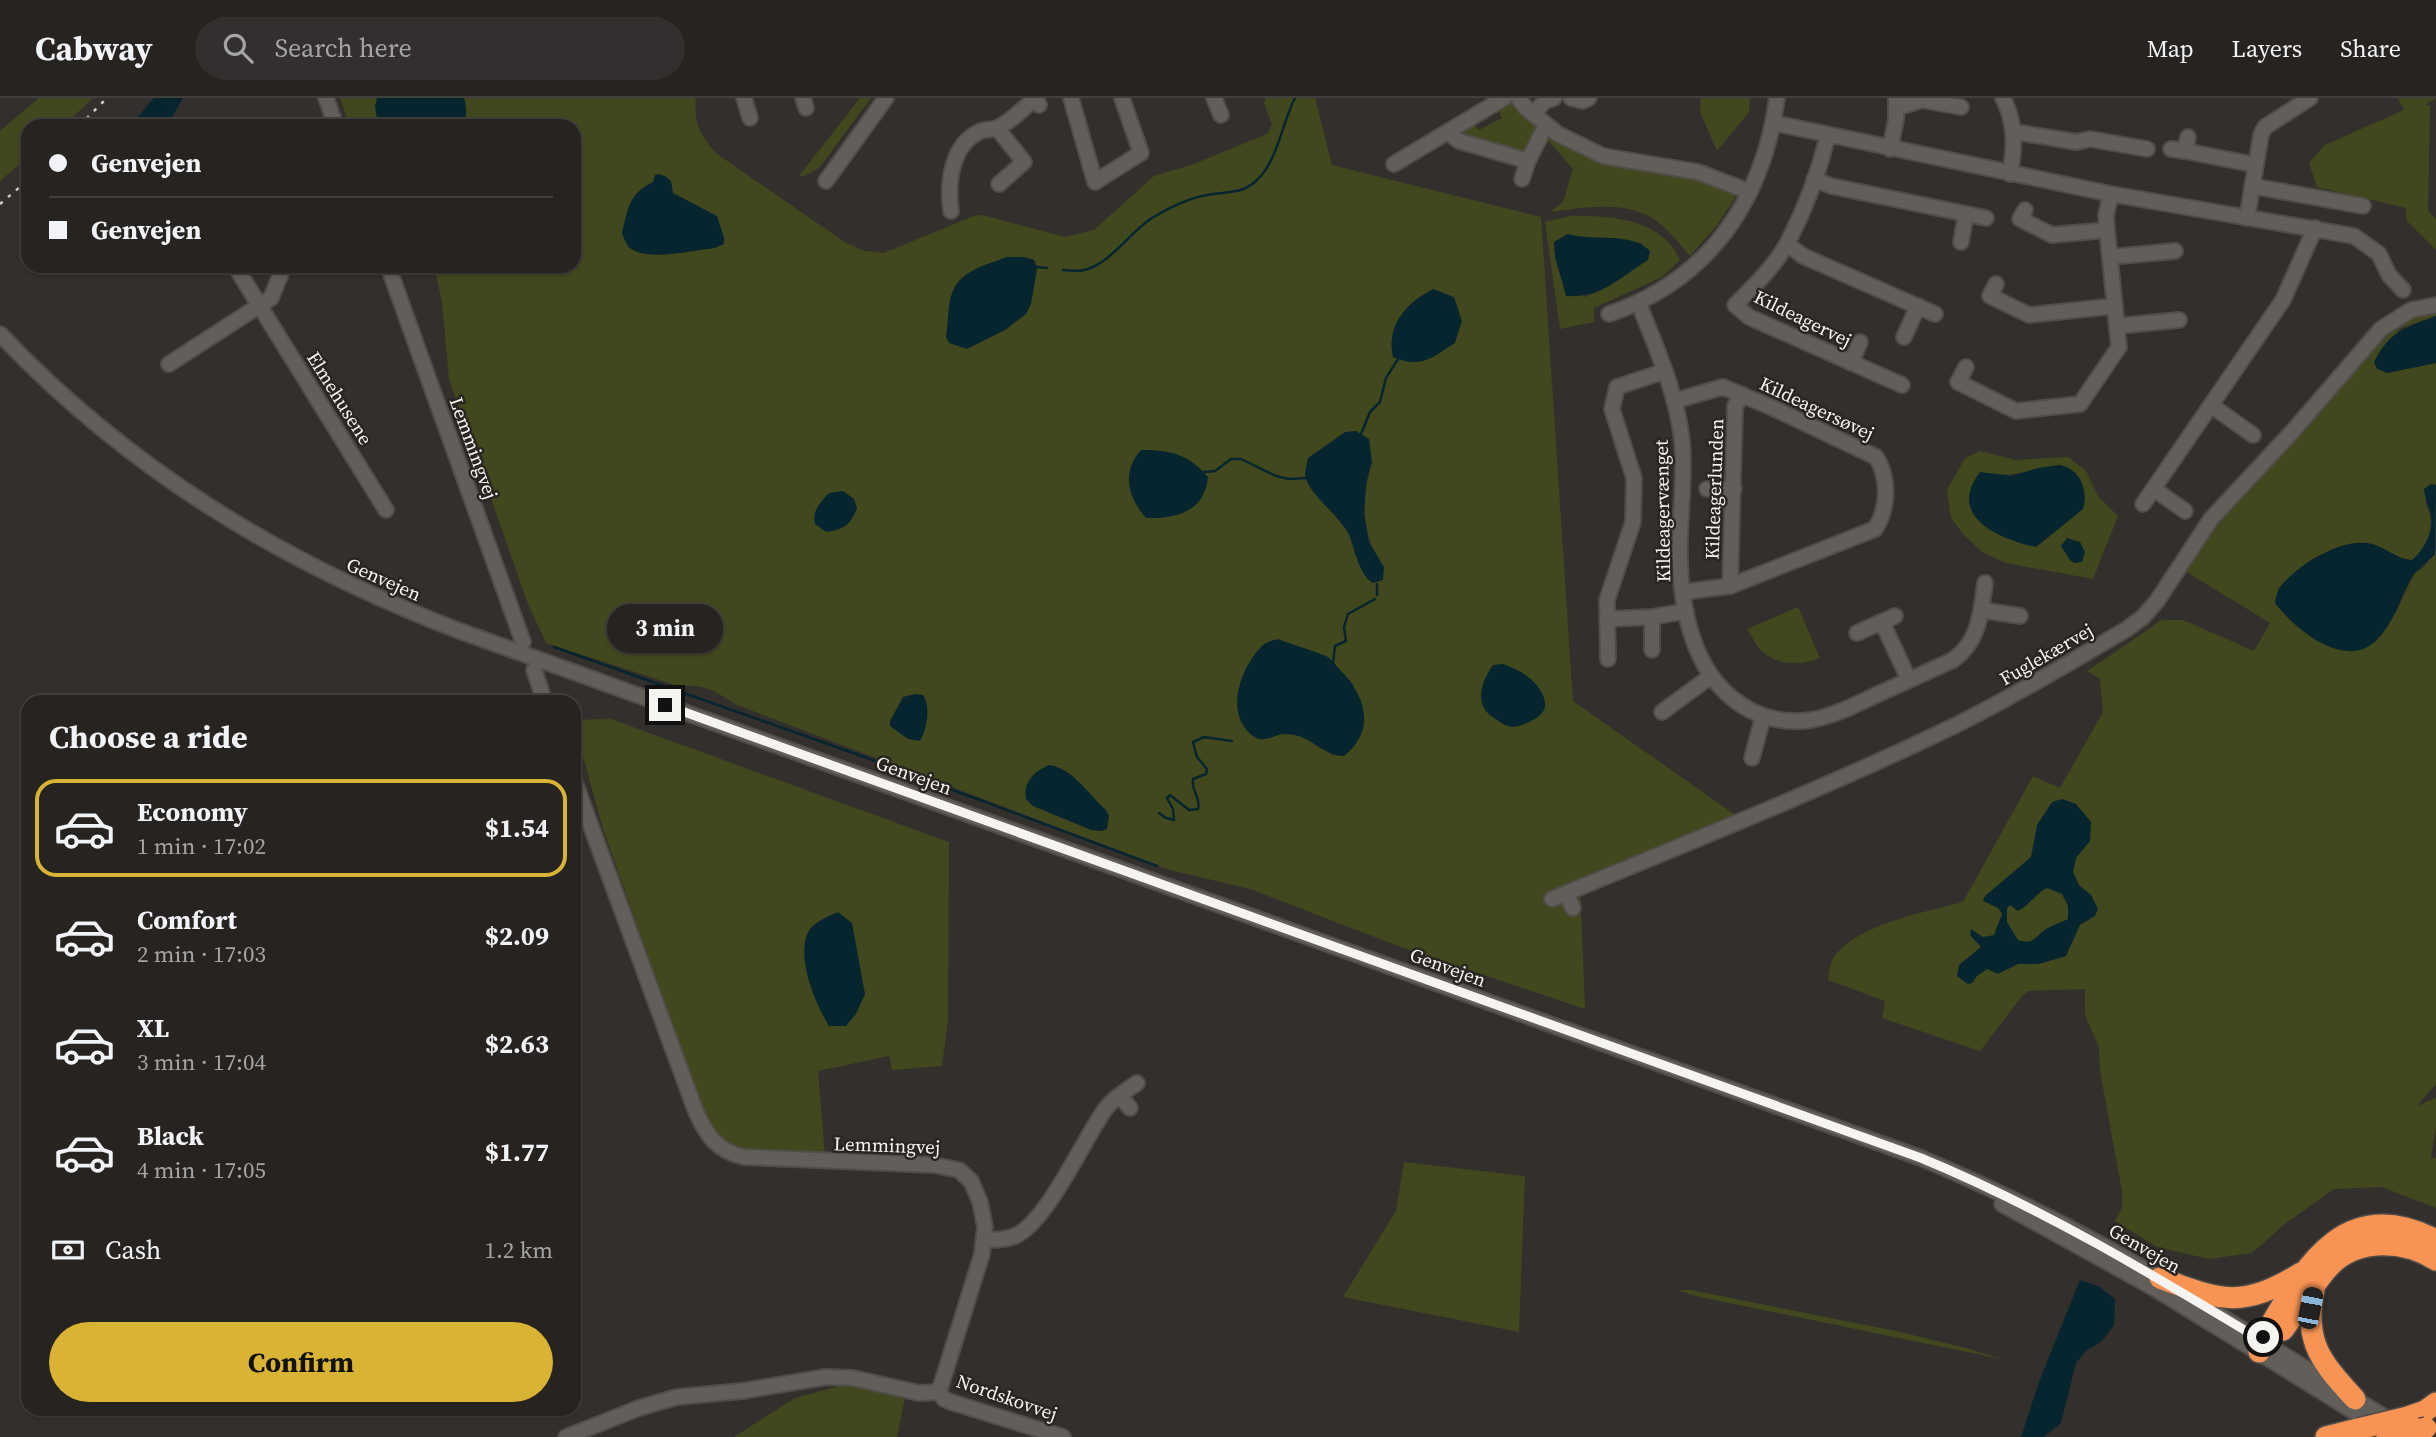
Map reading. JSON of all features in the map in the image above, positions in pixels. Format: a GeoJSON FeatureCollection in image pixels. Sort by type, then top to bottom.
{"type":"FeatureCollection","features":[{"type":"Feature","properties":{"kind":"highway"},"geometry":{"type":"LineString","coordinates":[[2263,1346],[2332,1241],[2346,1233],[2364,1228],[2398,1227],[2436,1240]]}},
{"type":"Feature","properties":{"kind":"highway"},"geometry":{"type":"LineString","coordinates":[[2160,1278],[2203,1294],[2233,1298],[2263,1293],[2308,1279],[2359,1248],[2382,1244],[2403,1245],[2436,1260]]}},
{"type":"Feature","properties":{"kind":"highway"},"geometry":{"type":"LineString","coordinates":[[2308,1279],[2312,1338],[2323,1363],[2355,1399]]}},
{"type":"Feature","properties":{"kind":"highway"},"geometry":{"type":"LineString","coordinates":[[2422,1427],[2425,1411],[2436,1403]]}},
{"type":"Feature","properties":{"kind":"highway"},"geometry":{"type":"LineString","coordinates":[[2326,1437],[2358,1430],[2422,1427]]}},
{"type":"Feature","properties":{"kind":"highway"},"geometry":{"type":"LineString","coordinates":[[2384,1437],[2422,1427]]}},
{"type":"Feature","properties":{"kind":"street"},"geometry":{"type":"LineString","coordinates":[[326,98],[334,119]]}},
{"type":"Feature","properties":{"kind":"street"},"geometry":{"type":"LineString","coordinates":[[744,98],[750,118]]}},
{"type":"Feature","properties":{"kind":"street"},"geometry":{"type":"LineString","coordinates":[[826,181],[886,98]]}},
{"type":"Feature","properties":{"kind":"street"},"geometry":{"type":"LineString","coordinates":[[951,211],[950,176],[955,158],[963,145],[980,131],[998,128],[1036,98],[1039,105]]}},
{"type":"Feature","properties":{"kind":"street"},"geometry":{"type":"LineString","coordinates":[[1070,98],[1095,182],[1141,153],[1122,98]]}},
{"type":"Feature","properties":{"kind":"street"},"geometry":{"type":"LineString","coordinates":[[1214,98],[1221,115]]}},
{"type":"Feature","properties":{"kind":"street"},"geometry":{"type":"LineString","coordinates":[[1394,164],[1504,98]]}},
{"type":"Feature","properties":{"kind":"street"},"geometry":{"type":"LineString","coordinates":[[1518,98],[1558,135],[1603,156],[1698,172],[1749,192]]}},
{"type":"Feature","properties":{"kind":"street"},"geometry":{"type":"LineString","coordinates":[[1533,114],[1545,101],[1553,98]]}},
{"type":"Feature","properties":{"kind":"street"},"geometry":{"type":"LineString","coordinates":[[1571,98],[1583,101],[1589,98]]}},
{"type":"Feature","properties":{"kind":"street"},"geometry":{"type":"LineString","coordinates":[[1609,314],[1639,304],[1661,291],[1695,266],[1726,232],[1749,192],[1762,162],[1774,123],[1777,98]]}},
{"type":"Feature","properties":{"kind":"street"},"geometry":{"type":"LineString","coordinates":[[2003,98],[2015,132],[2010,174]]}},
{"type":"Feature","properties":{"kind":"street"},"geometry":{"type":"LineString","coordinates":[[2247,218],[2265,127],[2310,98]]}},
{"type":"Feature","properties":{"kind":"street"},"geometry":{"type":"LineString","coordinates":[[1890,149],[1897,103],[1922,100],[1961,107]]}},
{"type":"Feature","properties":{"kind":"street"},"geometry":{"type":"LineString","coordinates":[[1774,123],[2111,194],[2354,236],[2379,254],[2389,275],[2403,290]]}},
{"type":"Feature","properties":{"kind":"street"},"geometry":{"type":"LineString","coordinates":[[1522,179],[1546,125]]}},
{"type":"Feature","properties":{"kind":"street"},"geometry":{"type":"LineString","coordinates":[[998,128],[1024,162],[999,184]]}},
{"type":"Feature","properties":{"kind":"street"},"geometry":{"type":"LineString","coordinates":[[2015,132],[2077,142],[2090,139],[2147,149]]}},
{"type":"Feature","properties":{"kind":"street"},"geometry":{"type":"LineString","coordinates":[[1449,133],[1459,141],[1528,161]]}},
{"type":"Feature","properties":{"kind":"street","name":"Kildeagervej"},"geometry":{"type":"LineString","coordinates":[[1828,135],[1814,179],[1787,244],[1760,281],[1735,305],[1749,317],[1902,385]]}},
{"type":"Feature","properties":{"kind":"street"},"geometry":{"type":"LineString","coordinates":[[2181,146],[2256,165]]}},
{"type":"Feature","properties":{"kind":"street"},"geometry":{"type":"LineString","coordinates":[[1814,179],[1831,186],[1986,218]]}},
{"type":"Feature","properties":{"kind":"street"},"geometry":{"type":"LineString","coordinates":[[2252,186],[2363,206]]}},
{"type":"Feature","properties":{"kind":"street"},"geometry":{"type":"LineString","coordinates":[[1966,367],[1958,382],[2015,411],[2080,404],[2119,347],[2106,215],[2111,194]]}},
{"type":"Feature","properties":{"kind":"street"},"geometry":{"type":"LineString","coordinates":[[2025,210],[2020,219],[2052,235],[2107,230]]}},
{"type":"Feature","properties":{"kind":"street"},"geometry":{"type":"LineString","coordinates":[[1961,243],[1966,214]]}},
{"type":"Feature","properties":{"kind":"street"},"geometry":{"type":"LineString","coordinates":[[2143,504],[2283,300],[2315,228]]}},
{"type":"Feature","properties":{"kind":"street"},"geometry":{"type":"LineString","coordinates":[[1787,244],[1803,256],[1935,314]]}},
{"type":"Feature","properties":{"kind":"street"},"geometry":{"type":"LineString","coordinates":[[2110,257],[2175,251]]}},
{"type":"Feature","properties":{"kind":"street","name":"Elmehusene"},"geometry":{"type":"LineString","coordinates":[[239,273],[386,510]]}},
{"type":"Feature","properties":{"kind":"street"},"geometry":{"type":"LineString","coordinates":[[169,363],[271,298],[281,273]]}},
{"type":"Feature","properties":{"kind":"street","name":"Lemmingvej"},"geometry":{"type":"LineString","coordinates":[[390,273],[523,642]]}},
{"type":"Feature","properties":{"kind":"street"},"geometry":{"type":"LineString","coordinates":[[1996,284],[1990,296],[2029,315],[2115,306]]}},
{"type":"Feature","properties":{"kind":"street","name":"Kildeagervænget"},"geometry":{"type":"LineString","coordinates":[[1639,304],[1665,371],[1682,441],[1680,536],[1686,611],[1700,656],[1711,676],[1743,707],[1763,717],[1784,721],[1809,720],[1831,715],[1953,660],[1964,653],[1976,633],[1985,583]]}},
{"type":"Feature","properties":{"kind":"street","name":"Fuglekærvej"},"geometry":{"type":"LineString","coordinates":[[1573,908],[1559,897],[1856,771],[1957,724],[2016,694],[2127,629],[2143,617],[2157,601],[2211,519],[2292,432],[2381,328],[2411,310],[2436,305]]}},
{"type":"Feature","properties":{"kind":"street"},"geometry":{"type":"LineString","coordinates":[[1904,337],[1918,306]]}},
{"type":"Feature","properties":{"kind":"street"},"geometry":{"type":"LineString","coordinates":[[2117,326],[2179,320]]}},
{"type":"Feature","properties":{"kind":"street","name":"Genvejen"},"geometry":{"type":"LineString","coordinates":[[0,334],[46,380],[95,423],[189,494],[289,555],[377,598],[470,635],[1921,1158],[1975,1181],[2094,1240],[2160,1278],[2396,1437]]}},
{"type":"Feature","properties":{"kind":"street","name":"Kildeagervej"},"geometry":{"type":"LineString","coordinates":[[1851,363],[1860,342]]}},
{"type":"Feature","properties":{"kind":"street"},"geometry":{"type":"LineString","coordinates":[[1608,659],[1607,600],[1633,523],[1634,478],[1612,409],[1618,387],[1665,371]]}},
{"type":"Feature","properties":{"kind":"street","name":"Kildeagersøvej"},"geometry":{"type":"LineString","coordinates":[[1674,401],[1723,387],[1876,457],[1884,470],[1882,518],[1875,529],[1730,586],[1683,592]]}},
{"type":"Feature","properties":{"kind":"street","name":"Kildeagerlunden"},"geometry":{"type":"LineString","coordinates":[[1730,586],[1735,406],[1744,395]]}},
{"type":"Feature","properties":{"kind":"street"},"geometry":{"type":"LineString","coordinates":[[2212,406],[2253,435]]}},
{"type":"Feature","properties":{"kind":"street"},"geometry":{"type":"LineString","coordinates":[[1707,489],[1734,489]]}},
{"type":"Feature","properties":{"kind":"street"},"geometry":{"type":"LineString","coordinates":[[2154,489],[2185,511]]}},
{"type":"Feature","properties":{"kind":"street"},"geometry":{"type":"LineString","coordinates":[[1981,610],[2020,616]]}},
{"type":"Feature","properties":{"kind":"street"},"geometry":{"type":"LineString","coordinates":[[1607,619],[1652,617],[1686,611]]}},
{"type":"Feature","properties":{"kind":"street"},"geometry":{"type":"LineString","coordinates":[[1652,617],[1652,650]]}},
{"type":"Feature","properties":{"kind":"street"},"geometry":{"type":"LineString","coordinates":[[1857,633],[1889,619],[1909,680]]}},
{"type":"Feature","properties":{"kind":"street"},"geometry":{"type":"LineString","coordinates":[[534,670],[543,695]]}},
{"type":"Feature","properties":{"kind":"street"},"geometry":{"type":"LineString","coordinates":[[1662,712],[1711,676]]}},
{"type":"Feature","properties":{"kind":"street"},"geometry":{"type":"LineString","coordinates":[[1752,758],[1763,717]]}},
{"type":"Feature","properties":{"kind":"street","name":"Lemmingvej"},"geometry":{"type":"LineString","coordinates":[[581,799],[696,1112],[712,1141],[734,1155],[754,1159],[950,1167],[966,1175],[975,1188],[984,1216],[985,1240],[939,1392]]}},
{"type":"Feature","properties":{"kind":"street"},"geometry":{"type":"LineString","coordinates":[[985,1240],[1017,1235],[1032,1223],[1067,1175],[1105,1109],[1137,1083]]}},
{"type":"Feature","properties":{"kind":"street"},"geometry":{"type":"LineString","coordinates":[[1120,1096],[1130,1108]]}},
{"type":"Feature","properties":{"kind":"street","name":"Genvejen"},"geometry":{"type":"LineString","coordinates":[[1875,1143],[1985,1195],[2089,1250],[2355,1399],[2422,1427]]}},
{"type":"Feature","properties":{"kind":"street"},"geometry":{"type":"LineString","coordinates":[[566,1437],[639,1408],[677,1397],[742,1391],[826,1377],[853,1378],[919,1393],[939,1392]]}},
{"type":"Feature","properties":{"kind":"street","name":"Nordskovvej"},"geometry":{"type":"LineString","coordinates":[[939,1392],[944,1399],[951,1402],[1063,1437]]}},
{"type":"Feature","properties":{"kind":"green space"},"geometry":{"type":"Polygon","coordinates":[[[39,98],[93,98],[70,119],[21,119],[21,163],[0,181],[0,131],[39,98]]]}},
{"type":"Feature","properties":{"kind":"green space"},"geometry":{"type":"Polygon","coordinates":[[[340,98],[696,98],[699,129],[717,154],[846,243],[865,251],[884,253],[976,215],[1065,237],[1094,230],[1154,176],[1194,164],[1267,134],[1272,125],[1264,103],[1266,98],[1315,98],[1332,165],[1541,217],[1573,701],[1738,817],[1580,883],[1585,1009],[1406,949],[1250,889],[1170,870],[737,705],[710,690],[696,686],[678,686],[546,643],[528,604],[449,379],[442,302],[436,273],[581,273],[581,119],[348,119],[340,98]],[[1326,447],[1308,458],[1312,490],[1349,534],[1355,555],[1384,567],[1371,542],[1365,516],[1366,490],[1372,462],[1326,447]],[[1307,651],[1284,734],[1302,736],[1334,756],[1354,685],[1327,656],[1307,651]]]}},
{"type":"Feature","properties":{"kind":"green space"},"geometry":{"type":"Polygon","coordinates":[[[860,98],[871,98],[819,168],[799,176],[860,98]]]}},
{"type":"Feature","properties":{"kind":"green space"},"geometry":{"type":"Polygon","coordinates":[[[1701,98],[1750,98],[1749,112],[1717,151],[1700,112],[1701,98]]]}},
{"type":"Feature","properties":{"kind":"green space"},"geometry":{"type":"Polygon","coordinates":[[[2398,98],[2436,98],[2425,105],[2430,105],[2428,211],[2436,219],[2436,250],[2406,220],[2406,208],[2317,187],[2309,163],[2325,145],[2404,110],[2398,98]]]}},
{"type":"Feature","properties":{"kind":"green space"},"geometry":{"type":"Polygon","coordinates":[[[1511,100],[1539,129],[1523,153],[1461,133],[1472,123],[1479,130],[1502,118],[1497,107],[1511,100]]]}},
{"type":"Feature","properties":{"kind":"green space"},"geometry":{"type":"Polygon","coordinates":[[[1547,135],[1686,174],[1732,192],[1735,198],[1718,224],[1690,256],[1663,226],[1641,212],[1602,207],[1550,212],[1563,202],[1573,169],[1546,138],[1547,135]]]}},
{"type":"Feature","properties":{"kind":"green space"},"geometry":{"type":"Polygon","coordinates":[[[1570,216],[1633,222],[1660,235],[1680,260],[1662,277],[1594,308],[1594,322],[1560,329],[1545,222],[1570,216]],[[1568,234],[1554,242],[1560,275],[1585,297],[1602,290],[1648,259],[1642,243],[1610,238],[1581,238],[1568,234]]]}},
{"type":"Feature","properties":{"kind":"green space"},"geometry":{"type":"Polygon","coordinates":[[[2436,311],[2436,316],[2399,329],[2387,373],[2436,363],[2436,485],[2431,484],[2425,502],[2430,517],[2427,540],[2412,560],[2403,559],[2386,550],[2341,547],[2310,560],[2278,589],[2381,636],[2414,574],[2424,567],[2436,550],[2436,1084],[2417,1106],[2436,1098],[2436,1126],[2431,1157],[2436,1158],[2436,1208],[2382,1187],[2334,1189],[2286,1223],[2252,1253],[2209,1259],[2157,1247],[2115,1221],[2122,1208],[2122,1191],[2100,1071],[2099,1047],[2085,1015],[2085,989],[2028,991],[1980,1051],[1882,1018],[1885,1001],[1828,980],[1831,963],[1848,943],[1878,926],[1963,902],[2033,776],[2060,788],[2103,712],[2100,679],[2087,671],[2162,620],[2183,620],[2254,651],[2270,623],[2185,571],[2214,529],[2395,327],[2422,313],[2436,311]]]}},
{"type":"Feature","properties":{"kind":"green space"},"geometry":{"type":"Polygon","coordinates":[[[1980,451],[2016,460],[2068,457],[2086,471],[2098,496],[2118,516],[2093,579],[2006,563],[1982,552],[1951,518],[1947,490],[1965,458],[1980,451]],[[2060,465],[2018,473],[1990,473],[2036,547],[2083,509],[2060,465]]]}},
{"type":"Feature","properties":{"kind":"green space"},"geometry":{"type":"Polygon","coordinates":[[[1798,607],[1820,658],[1791,663],[1764,653],[1747,629],[1798,607]]]}},
{"type":"Feature","properties":{"kind":"green space"},"geometry":{"type":"Polygon","coordinates":[[[611,719],[949,842],[948,1020],[942,1066],[892,1070],[889,1056],[818,1071],[825,1156],[737,1151],[709,1127],[604,832],[581,749],[581,720],[611,719]]]}},
{"type":"Feature","properties":{"kind":"green space"},"geometry":{"type":"Polygon","coordinates":[[[1404,1162],[1525,1176],[1519,1332],[1343,1297],[1396,1211],[1404,1162]]]}},
{"type":"Feature","properties":{"kind":"green space"},"geometry":{"type":"Polygon","coordinates":[[[1676,1290],[1691,1290],[1896,1331],[2001,1359],[1700,1297],[1676,1290]]]}},
{"type":"Feature","properties":{"kind":"green space"},"geometry":{"type":"Polygon","coordinates":[[[847,1384],[905,1398],[897,1437],[734,1437],[795,1398],[847,1384]]]}},
{"type":"Feature","properties":{"kind":"water"},"geometry":{"type":"Polygon","coordinates":[[[154,98],[183,98],[171,119],[136,119],[154,98]]]}},
{"type":"Feature","properties":{"kind":"water"},"geometry":{"type":"Polygon","coordinates":[[[377,98],[464,98],[466,108],[465,119],[377,119],[377,98]]]}},
{"type":"Feature","properties":{"kind":"water"},"geometry":{"type":"Polygon","coordinates":[[[658,174],[671,181],[673,193],[717,216],[724,244],[715,248],[659,255],[638,252],[629,247],[622,233],[630,203],[658,174]]]}},
{"type":"Feature","properties":{"kind":"water"},"geometry":{"type":"Polygon","coordinates":[[[1568,234],[1632,241],[1650,251],[1648,260],[1600,290],[1579,296],[1566,296],[1554,242],[1568,234]]]}},
{"type":"Feature","properties":{"kind":"water"},"geometry":{"type":"Polygon","coordinates":[[[1006,257],[1034,260],[1037,267],[1031,304],[1026,314],[1005,330],[967,349],[949,343],[946,337],[949,304],[955,287],[968,273],[1006,257]]]}},
{"type":"Feature","properties":{"kind":"water"},"geometry":{"type":"Polygon","coordinates":[[[1433,289],[1454,297],[1462,321],[1455,343],[1419,362],[1393,357],[1392,335],[1400,316],[1414,301],[1433,289]]]}},
{"type":"Feature","properties":{"kind":"water"},"geometry":{"type":"Polygon","coordinates":[[[2436,316],[2436,363],[2387,373],[2377,369],[2374,362],[2392,337],[2436,316]]]}},
{"type":"Feature","properties":{"kind":"water"},"geometry":{"type":"Polygon","coordinates":[[[1356,431],[1369,439],[1372,462],[1366,483],[1364,514],[1369,542],[1384,567],[1383,580],[1373,583],[1360,567],[1349,534],[1312,490],[1305,475],[1308,458],[1345,432],[1356,431]]]}},
{"type":"Feature","properties":{"kind":"water"},"geometry":{"type":"Polygon","coordinates":[[[1141,450],[1178,455],[1201,469],[1208,477],[1206,489],[1195,505],[1188,511],[1168,517],[1146,518],[1135,502],[1129,485],[1131,467],[1141,450]]]}},
{"type":"Feature","properties":{"kind":"water"},"geometry":{"type":"Polygon","coordinates":[[[2060,465],[2073,471],[2081,481],[2085,495],[2083,509],[2036,547],[1993,532],[1973,513],[1969,502],[1971,488],[1980,472],[2011,476],[2060,465]]]}},
{"type":"Feature","properties":{"kind":"water"},"geometry":{"type":"Polygon","coordinates":[[[2431,484],[2436,485],[2435,554],[2412,577],[2387,627],[2369,646],[2355,651],[2325,645],[2296,626],[2284,614],[2275,603],[2280,587],[2307,563],[2331,550],[2355,543],[2366,543],[2412,560],[2425,544],[2432,524],[2424,489],[2431,484]]]}},
{"type":"Feature","properties":{"kind":"water"},"geometry":{"type":"Polygon","coordinates":[[[843,491],[854,499],[857,508],[855,514],[846,526],[826,532],[815,524],[816,511],[829,493],[843,491]]]}},
{"type":"Feature","properties":{"kind":"water"},"geometry":{"type":"Polygon","coordinates":[[[2067,538],[2080,542],[2085,552],[2082,562],[2074,563],[2070,560],[2061,546],[2067,538]]]}},
{"type":"Feature","properties":{"kind":"water"},"geometry":{"type":"Polygon","coordinates":[[[1278,639],[1327,657],[1357,691],[1364,713],[1364,725],[1361,736],[1344,756],[1328,752],[1300,736],[1284,734],[1265,739],[1257,738],[1244,727],[1237,703],[1242,677],[1263,645],[1278,639]]]}},
{"type":"Feature","properties":{"kind":"water"},"geometry":{"type":"Polygon","coordinates":[[[1503,664],[1520,671],[1530,679],[1544,698],[1545,707],[1542,714],[1519,726],[1506,725],[1494,718],[1487,713],[1481,700],[1483,686],[1493,665],[1503,664]]]}},
{"type":"Feature","properties":{"kind":"water"},"geometry":{"type":"Polygon","coordinates":[[[923,695],[927,706],[925,730],[920,741],[908,739],[890,726],[903,697],[923,695]]]}},
{"type":"Feature","properties":{"kind":"water"},"geometry":{"type":"Polygon","coordinates":[[[1049,765],[1066,771],[1106,810],[1109,816],[1107,829],[1091,830],[1033,806],[1026,799],[1028,782],[1049,765]]]}},
{"type":"Feature","properties":{"kind":"water"},"geometry":{"type":"Polygon","coordinates":[[[2062,799],[2076,804],[2091,822],[2090,841],[2076,858],[2073,872],[2079,885],[2091,895],[2098,909],[2095,916],[2080,925],[2066,956],[2039,964],[2018,964],[1998,974],[1987,969],[1968,984],[1957,976],[1959,965],[1981,947],[1970,935],[1971,929],[1983,937],[1994,935],[2002,914],[1998,908],[1983,901],[1985,896],[2031,857],[2037,825],[2052,802],[2062,799]],[[2047,888],[2018,911],[2010,905],[2007,908],[2007,922],[2018,940],[2032,940],[2048,928],[2068,919],[2068,906],[2062,894],[2047,888]]]}},
{"type":"Feature","properties":{"kind":"water"},"geometry":{"type":"Polygon","coordinates":[[[838,912],[852,923],[865,994],[856,1014],[846,1026],[829,1026],[809,982],[804,957],[807,935],[812,927],[838,912]]]}},
{"type":"Feature","properties":{"kind":"water"},"geometry":{"type":"Polygon","coordinates":[[[2080,1280],[2098,1286],[2115,1299],[2114,1325],[2102,1341],[2086,1351],[2076,1363],[2061,1423],[2044,1437],[2021,1437],[2039,1382],[2080,1280]]]}},
{"type":"Feature","properties":{"kind":"waterway"},"geometry":{"type":"LineString","coordinates":[[1063,270],[1084,270],[1102,262],[1144,224],[1178,204],[1200,196],[1240,190],[1251,185],[1270,162],[1295,98]]}},
{"type":"Feature","properties":{"kind":"waterway"},"geometry":{"type":"LineString","coordinates":[[1037,267],[1047,268]]}},
{"type":"Feature","properties":{"kind":"waterway"},"geometry":{"type":"LineString","coordinates":[[1361,434],[1370,412],[1380,402],[1386,378],[1398,359]]}},
{"type":"Feature","properties":{"kind":"waterway"},"geometry":{"type":"LineString","coordinates":[[1204,472],[1215,471],[1231,459],[1241,459],[1276,476],[1289,479],[1307,478]]}},
{"type":"Feature","properties":{"kind":"waterway"},"geometry":{"type":"LineString","coordinates":[[1377,584],[1377,595]]}},
{"type":"Feature","properties":{"kind":"waterway"},"geometry":{"type":"LineString","coordinates":[[1333,663],[1335,646],[1346,641],[1344,627],[1348,614],[1375,599]]}},
{"type":"Feature","properties":{"kind":"waterway"},"geometry":{"type":"LineString","coordinates":[[554,647],[856,754],[1157,866]]}},
{"type":"Feature","properties":{"kind":"waterway"},"geometry":{"type":"LineString","coordinates":[[1159,813],[1174,820],[1173,809],[1167,798],[1170,795],[1189,810],[1198,809],[1193,779],[1206,774],[1207,769],[1197,757],[1193,742],[1204,737],[1232,741]]}},
{"type":"Feature","properties":{"kind":"railway"},"geometry":{"type":"LineString","coordinates":[[86,119],[107,98]]}},
{"type":"Feature","properties":{"kind":"railway"},"geometry":{"type":"LineString","coordinates":[[0,204],[21,186]]}},
{"type":"Feature","properties":{"kind":"route"},"geometry":{"type":"LineString","coordinates":[[665,705],[1921,1158],[1975,1181],[2094,1240],[2261,1340],[2263,1337]]}}]}
